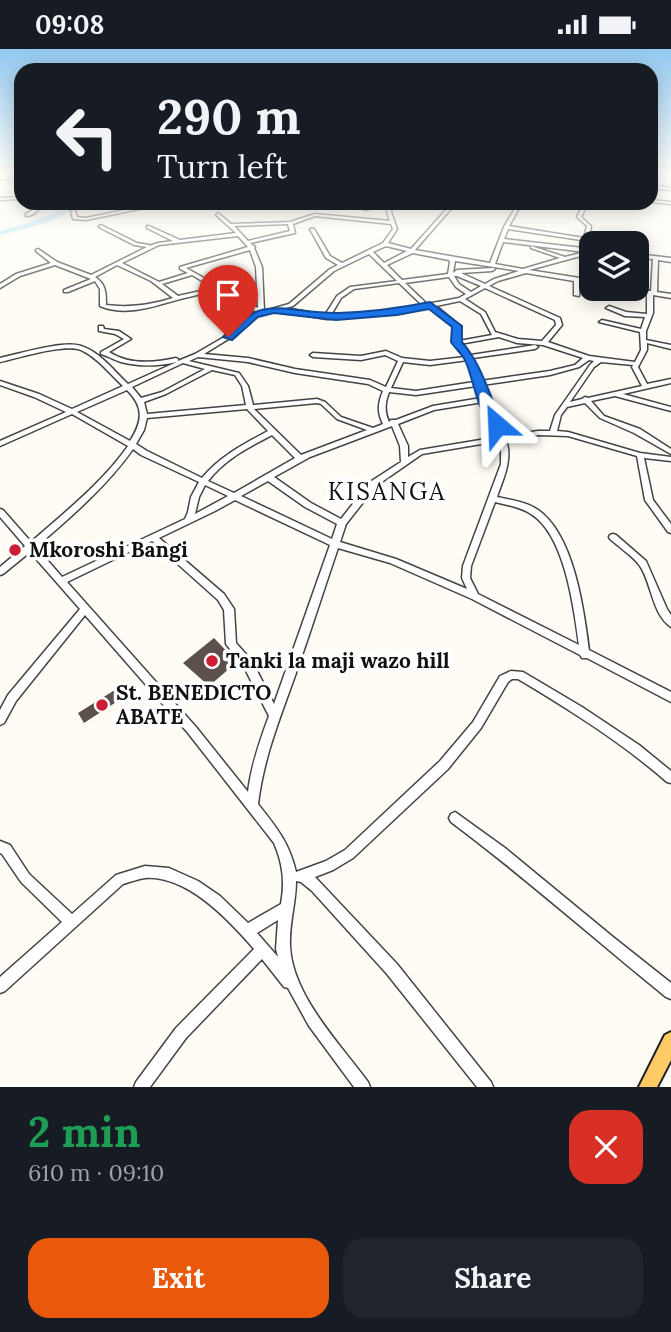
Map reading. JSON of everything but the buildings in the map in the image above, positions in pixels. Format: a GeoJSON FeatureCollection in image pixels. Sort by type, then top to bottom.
{"type":"FeatureCollection","features":[{"type":"Feature","properties":{"kind":"main road"},"geometry":{"type":"LineString","coordinates":[[648,1087],[671,1041]]}},
{"type":"Feature","properties":{"kind":"street"},"geometry":{"type":"LineString","coordinates":[[230,225],[285,223]]}},
{"type":"Feature","properties":{"kind":"street"},"geometry":{"type":"LineString","coordinates":[[261,312],[182,267],[293,232],[290,223]]}},
{"type":"Feature","properties":{"kind":"street"},"geometry":{"type":"LineString","coordinates":[[0,444],[190,358],[228,337],[261,312],[297,302],[342,264],[385,244],[394,232],[394,223]]}},
{"type":"Feature","properties":{"kind":"street"},"geometry":{"type":"LineString","coordinates":[[403,258],[436,223]]}},
{"type":"Feature","properties":{"kind":"street"},"geometry":{"type":"LineString","coordinates":[[485,286],[496,267],[508,223]]}},
{"type":"Feature","properties":{"kind":"street"},"geometry":{"type":"LineString","coordinates":[[230,225],[251,245],[260,271],[261,312]]}},
{"type":"Feature","properties":{"kind":"street"},"geometry":{"type":"LineString","coordinates":[[101,226],[136,244],[147,246],[240,234]]}},
{"type":"Feature","properties":{"kind":"street"},"geometry":{"type":"LineString","coordinates":[[149,227],[178,241]]}},
{"type":"Feature","properties":{"kind":"street"},"geometry":{"type":"LineString","coordinates":[[506,227],[579,238]]}},
{"type":"Feature","properties":{"kind":"street"},"geometry":{"type":"LineString","coordinates":[[312,230],[328,257],[342,264]]}},
{"type":"Feature","properties":{"kind":"street"},"geometry":{"type":"LineString","coordinates":[[502,240],[579,249]]}},
{"type":"Feature","properties":{"kind":"street"},"geometry":{"type":"LineString","coordinates":[[519,242],[565,258]]}},
{"type":"Feature","properties":{"kind":"street"},"geometry":{"type":"LineString","coordinates":[[385,244],[424,254],[577,280],[577,295]]}},
{"type":"Feature","properties":{"kind":"street"},"geometry":{"type":"LineString","coordinates":[[66,291],[147,246]]}},
{"type":"Feature","properties":{"kind":"street"},"geometry":{"type":"LineString","coordinates":[[37,250],[55,263],[93,278],[103,289],[102,305],[115,309],[155,305],[220,288]]}},
{"type":"Feature","properties":{"kind":"street"},"geometry":{"type":"LineString","coordinates":[[370,252],[428,306],[457,326],[456,342],[469,358],[502,439],[507,457],[467,566],[466,578],[475,596]]}},
{"type":"Feature","properties":{"kind":"street"},"geometry":{"type":"LineString","coordinates":[[385,264],[424,254]]}},
{"type":"Feature","properties":{"kind":"street"},"geometry":{"type":"LineString","coordinates":[[274,310],[327,317],[397,312],[461,299],[524,270],[579,254]]}},
{"type":"Feature","properties":{"kind":"street"},"geometry":{"type":"LineString","coordinates":[[649,257],[671,260]]}},
{"type":"Feature","properties":{"kind":"street"},"geometry":{"type":"LineString","coordinates":[[450,258],[453,261],[451,274],[455,284],[472,294],[493,291]]}},
{"type":"Feature","properties":{"kind":"street"},"geometry":{"type":"LineString","coordinates":[[645,386],[636,370],[636,364],[644,350],[643,331],[648,316],[656,258]]}},
{"type":"Feature","properties":{"kind":"street"},"geometry":{"type":"LineString","coordinates":[[0,286],[18,275],[55,263]]}},
{"type":"Feature","properties":{"kind":"street"},"geometry":{"type":"LineString","coordinates":[[117,263],[142,273],[177,298]]}},
{"type":"Feature","properties":{"kind":"street"},"geometry":{"type":"LineString","coordinates":[[471,271],[483,264]]}},
{"type":"Feature","properties":{"kind":"street"},"geometry":{"type":"LineString","coordinates":[[327,317],[339,297],[352,288],[496,267]]}},
{"type":"Feature","properties":{"kind":"street"},"geometry":{"type":"LineString","coordinates":[[159,284],[191,274]]}},
{"type":"Feature","properties":{"kind":"street"},"geometry":{"type":"LineString","coordinates":[[313,355],[361,358],[386,352],[401,360],[430,363],[520,350],[545,343],[559,325],[558,319],[485,286],[451,274]]}},
{"type":"Feature","properties":{"kind":"street"},"geometry":{"type":"LineString","coordinates":[[649,293],[671,296]]}},
{"type":"Feature","properties":{"kind":"street"},"geometry":{"type":"LineString","coordinates":[[461,299],[481,311],[489,329],[507,338],[545,343],[588,358],[636,364]]}},
{"type":"Feature","properties":{"kind":"street"},"geometry":{"type":"LineString","coordinates":[[610,308],[625,314],[648,316]]}},
{"type":"Feature","properties":{"kind":"street"},"geometry":{"type":"LineString","coordinates":[[602,322],[643,331]]}},
{"type":"Feature","properties":{"kind":"street"},"geometry":{"type":"LineString","coordinates":[[94,358],[128,339],[117,332],[101,330],[101,327]]}},
{"type":"Feature","properties":{"kind":"street"},"geometry":{"type":"LineString","coordinates":[[456,342],[499,335]]}},
{"type":"Feature","properties":{"kind":"street"},"geometry":{"type":"LineString","coordinates":[[507,338],[520,350]]}},
{"type":"Feature","properties":{"kind":"street"},"geometry":{"type":"LineString","coordinates":[[644,341],[671,347]]}},
{"type":"Feature","properties":{"kind":"street"},"geometry":{"type":"LineString","coordinates":[[0,360],[72,346],[80,347],[129,387],[140,401],[145,416],[141,430],[108,475],[0,572]]}},
{"type":"Feature","properties":{"kind":"street"},"geometry":{"type":"LineString","coordinates":[[105,352],[116,360],[151,364],[190,358],[248,359],[295,371],[353,379],[387,390],[416,393],[568,369],[588,358]]}},
{"type":"Feature","properties":{"kind":"street"},"geometry":{"type":"LineString","coordinates":[[190,358],[211,368],[237,374],[245,386],[250,408],[300,459]]}},
{"type":"Feature","properties":{"kind":"street"},"geometry":{"type":"LineString","coordinates":[[553,432],[558,415],[599,359]]}},
{"type":"Feature","properties":{"kind":"street"},"geometry":{"type":"LineString","coordinates":[[401,360],[396,379],[387,390],[380,408],[404,446],[404,461]]}},
{"type":"Feature","properties":{"kind":"street"},"geometry":{"type":"LineString","coordinates":[[140,401],[164,393],[211,368]]}},
{"type":"Feature","properties":{"kind":"street"},"geometry":{"type":"LineString","coordinates":[[566,405],[585,398],[671,381]]}},
{"type":"Feature","properties":{"kind":"street"},"geometry":{"type":"LineString","coordinates":[[0,383],[117,434],[144,453],[335,544],[393,561],[475,596],[671,697]]}},
{"type":"Feature","properties":{"kind":"street"},"geometry":{"type":"LineString","coordinates":[[613,393],[671,409]]}},
{"type":"Feature","properties":{"kind":"street"},"geometry":{"type":"LineString","coordinates":[[585,398],[602,417],[637,431],[671,452]]}},
{"type":"Feature","properties":{"kind":"street"},"geometry":{"type":"LineString","coordinates":[[61,581],[236,496],[300,459],[370,429],[433,408],[484,400]]}},
{"type":"Feature","properties":{"kind":"street"},"geometry":{"type":"LineString","coordinates":[[145,416],[319,401],[339,418],[370,429]]}},
{"type":"Feature","properties":{"kind":"street"},"geometry":{"type":"LineString","coordinates":[[188,520],[195,510],[195,497],[210,472],[223,460],[273,431]]}},
{"type":"Feature","properties":{"kind":"street"},"geometry":{"type":"LineString","coordinates":[[252,804],[257,770],[274,714],[292,672],[342,523],[373,484],[420,452],[553,432],[640,455],[671,459]]}},
{"type":"Feature","properties":{"kind":"street"},"geometry":{"type":"LineString","coordinates":[[640,455],[649,500],[671,530]]}},
{"type":"Feature","properties":{"kind":"street"},"geometry":{"type":"LineString","coordinates":[[268,477],[308,505],[342,523]]}},
{"type":"Feature","properties":{"kind":"street"},"geometry":{"type":"LineString","coordinates":[[492,499],[536,513],[552,533],[566,562],[576,593],[585,655]]}},
{"type":"Feature","properties":{"kind":"street"},"geometry":{"type":"LineString","coordinates":[[0,512],[29,548],[86,608],[252,804],[298,878],[391,969],[486,1087]]}},
{"type":"Feature","properties":{"kind":"street"},"geometry":{"type":"LineString","coordinates":[[613,537],[643,563],[663,611],[671,623]]}},
{"type":"Feature","properties":{"kind":"street"},"geometry":{"type":"LineString","coordinates":[[153,538],[220,597],[229,609],[231,644],[248,664],[274,714]]}},
{"type":"Feature","properties":{"kind":"street"},"geometry":{"type":"LineString","coordinates":[[0,720],[12,698],[86,608]]}},
{"type":"Feature","properties":{"kind":"street"},"geometry":{"type":"LineString","coordinates":[[298,878],[330,866],[349,854],[386,822],[461,747],[504,679],[511,675],[519,675],[576,709],[629,744],[671,778]]}},
{"type":"Feature","properties":{"kind":"street"},"geometry":{"type":"LineString","coordinates":[[455,818],[501,852],[671,992]]}},
{"type":"Feature","properties":{"kind":"street"},"geometry":{"type":"LineString","coordinates":[[0,847],[6,849],[24,878],[72,923]]}},
{"type":"Feature","properties":{"kind":"street"},"geometry":{"type":"LineString","coordinates":[[0,986],[120,879],[148,870],[190,882],[248,931],[294,989],[363,1087]]}},
{"type":"Feature","properties":{"kind":"street"},"geometry":{"type":"LineString","coordinates":[[294,989],[283,950],[288,907],[298,878]]}},
{"type":"Feature","properties":{"kind":"street"},"geometry":{"type":"LineString","coordinates":[[248,931],[288,907]]}},
{"type":"Feature","properties":{"kind":"street"},"geometry":{"type":"LineString","coordinates":[[141,1087],[181,1033],[263,949]]}},
{"type":"Feature","properties":{"kind":"waterway"},"geometry":{"type":"LineString","coordinates":[[0,233],[34,223]]}},
{"type":"Feature","properties":{"kind":"place","name":"Mkoroshi Bangi"},"geometry":{"type":"Point","coordinates":[15,550]}},
{"type":"Feature","properties":{"kind":"place","name":"Tanki la maji wazo hill"},"geometry":{"type":"Point","coordinates":[212,661]}},
{"type":"Feature","properties":{"kind":"place","name":"St. BENEDICTO ABATE"},"geometry":{"type":"Point","coordinates":[102,705]}},
{"type":"Feature","properties":{"kind":"district","name":"KISANGA"},"geometry":{"type":"Point","coordinates":[387,492]}},
{"type":"Feature","properties":{"kind":"route"},"geometry":{"type":"LineString","coordinates":[[228,337],[261,312],[286,310],[327,317],[397,312],[430,305],[457,326],[456,342],[470,358],[481,393],[497,425]]}}]}
